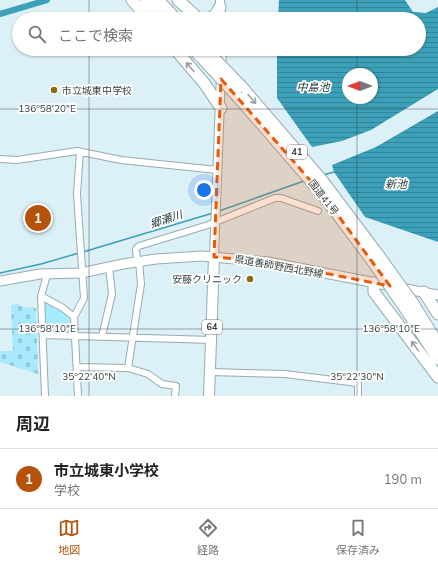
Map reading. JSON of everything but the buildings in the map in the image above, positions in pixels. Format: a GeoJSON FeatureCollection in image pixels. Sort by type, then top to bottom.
{"type":"FeatureCollection","features":[{"type":"Feature","properties":{"kind":"highway"},"geometry":{"type":"LineString","coordinates":[[132,0],[143,12]]}},
{"type":"Feature","properties":{"kind":"highway"},"geometry":{"type":"LineString","coordinates":[[146,0],[157,12]]}},
{"type":"Feature","properties":{"kind":"highway"},"geometry":{"type":"LineString","coordinates":[[158,0],[169,12]]}},
{"type":"Feature","properties":{"kind":"highway"},"geometry":{"type":"LineString","coordinates":[[178,0],[191,12]]}},
{"type":"Feature","properties":{"kind":"highway"},"geometry":{"type":"LineString","coordinates":[[181,56],[204,83],[220,108]]}},
{"type":"Feature","properties":{"kind":"highway","name":"国道41号"},"geometry":{"type":"LineString","coordinates":[[208,56],[327,194],[438,344]]}},
{"type":"Feature","properties":{"kind":"highway"},"geometry":{"type":"LineString","coordinates":[[204,83],[215,85],[221,82]]}},
{"type":"Feature","properties":{"kind":"highway"},"geometry":{"type":"LineString","coordinates":[[374,283],[374,292],[438,377]]}},
{"type":"Feature","properties":{"kind":"highway"},"geometry":{"type":"LineString","coordinates":[[424,292],[438,314]]}},
{"type":"Feature","properties":{"kind":"highway","name":"国道41号"},"geometry":{"type":"LineString","coordinates":[[409,305],[438,358]]}},
{"type":"Feature","properties":{"kind":"main road","name":"県道善師野西北野線"},"geometry":{"type":"LineString","coordinates":[[0,281],[40,274],[81,273],[138,261],[180,256],[214,257],[268,262],[438,295]]}},
{"type":"Feature","properties":{"kind":"main road","name":"64"},"geometry":{"type":"LineString","coordinates":[[209,396],[214,257]]}},
{"type":"Feature","properties":{"kind":"street"},"geometry":{"type":"LineString","coordinates":[[214,257],[214,222],[222,56]]}},
{"type":"Feature","properties":{"kind":"street"},"geometry":{"type":"LineString","coordinates":[[0,159],[17,160],[80,152],[121,160],[217,170]]}},
{"type":"Feature","properties":{"kind":"street"},"geometry":{"type":"LineString","coordinates":[[78,396],[74,317],[84,298],[76,194],[80,152]]}},
{"type":"Feature","properties":{"kind":"street"},"geometry":{"type":"LineString","coordinates":[[128,368],[141,284],[136,249],[139,246],[214,222],[275,198],[281,198],[318,211]]}},
{"type":"Feature","properties":{"kind":"street"},"geometry":{"type":"LineString","coordinates":[[102,336],[112,294],[109,267]]}},
{"type":"Feature","properties":{"kind":"street"},"geometry":{"type":"LineString","coordinates":[[47,275],[41,296],[45,396],[49,396]]}},
{"type":"Feature","properties":{"kind":"street"},"geometry":{"type":"LineString","coordinates":[[41,296],[63,308],[74,317]]}},
{"type":"Feature","properties":{"kind":"street"},"geometry":{"type":"LineString","coordinates":[[42,335],[212,340]]}},
{"type":"Feature","properties":{"kind":"street"},"geometry":{"type":"LineString","coordinates":[[77,367],[128,368],[148,374],[162,384],[176,386],[175,396]]}},
{"type":"Feature","properties":{"kind":"street"},"geometry":{"type":"LineString","coordinates":[[210,372],[285,374],[358,383],[358,396]]}},
{"type":"Feature","properties":{"kind":"highlighted area"},"geometry":{"type":"Polygon","coordinates":[[[221,79],[323,195],[390,286],[268,262],[214,257],[221,79]]]}},
{"type":"Feature","properties":{"kind":"green space"},"geometry":{"type":"Polygon","coordinates":[[[44,302],[60,310],[71,319],[71,333],[45,333],[44,302]]]}},
{"type":"Feature","properties":{"kind":"green space"},"geometry":{"type":"Polygon","coordinates":[[[17,304],[23,307],[36,308],[38,374],[0,362],[0,351],[13,351],[11,305],[17,304]]]}},
{"type":"Feature","properties":{"kind":"water","name":"中島池"},"geometry":{"type":"Polygon","coordinates":[[[279,0],[405,0],[413,12],[278,12],[279,0]]]}},
{"type":"Feature","properties":{"kind":"water","name":"中島池"},"geometry":{"type":"Polygon","coordinates":[[[438,7],[438,89],[371,130],[342,141],[312,147],[277,98],[277,56],[426,56],[426,13],[438,7]]]}},
{"type":"Feature","properties":{"kind":"water","name":"新池"},"geometry":{"type":"Polygon","coordinates":[[[438,111],[438,242],[365,217],[334,172],[332,165],[376,147],[438,111]]]}},
{"type":"Feature","properties":{"kind":"waterway"},"geometry":{"type":"LineString","coordinates":[[0,14],[47,0]]}},
{"type":"Feature","properties":{"kind":"waterway","name":"郷瀬川"},"geometry":{"type":"LineString","coordinates":[[323,175],[334,172]]}},
{"type":"Feature","properties":{"kind":"waterway","name":"郷瀬川"},"geometry":{"type":"LineString","coordinates":[[219,211],[304,181]]}},
{"type":"Feature","properties":{"kind":"waterway","name":"郷瀬川"},"geometry":{"type":"LineString","coordinates":[[83,252],[213,213]]}},
{"type":"Feature","properties":{"kind":"waterway","name":"郷瀬川"},"geometry":{"type":"LineString","coordinates":[[0,273],[41,264],[79,253]]}},
{"type":"Feature","properties":{"kind":"place","name":"市立城東中学校"},"geometry":{"type":"Point","coordinates":[54,90]}},
{"type":"Feature","properties":{"kind":"place","name":"市立城東小学校"},"geometry":{"type":"Point","coordinates":[38,218]}},
{"type":"Feature","properties":{"kind":"place","name":"安藤クリニック"},"geometry":{"type":"Point","coordinates":[250,279]}}]}
